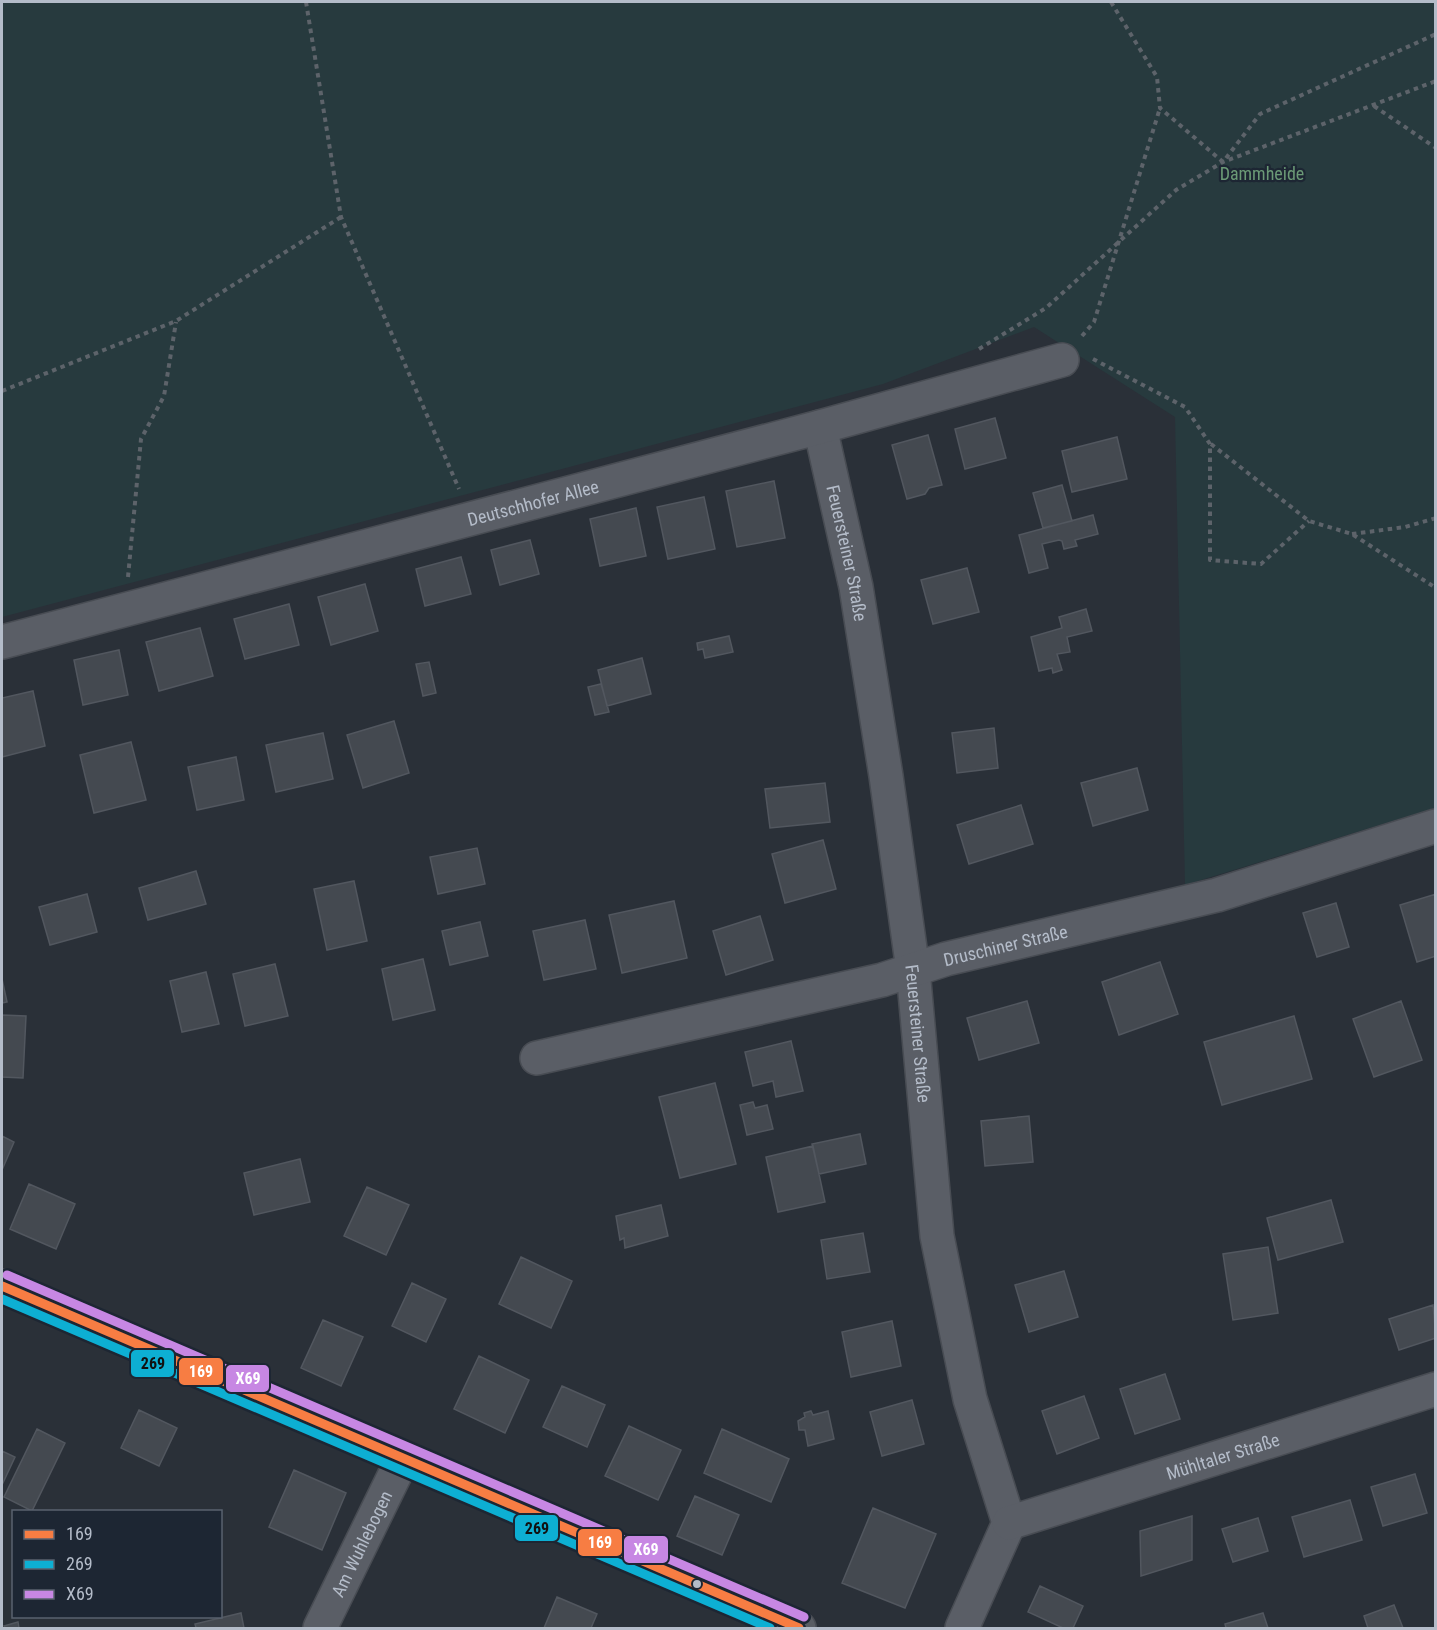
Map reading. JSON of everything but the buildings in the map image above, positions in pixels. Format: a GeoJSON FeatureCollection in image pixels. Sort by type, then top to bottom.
{"type":"FeatureCollection","features":[{"type":"Feature","properties":{"kind":"main road"},"geometry":{"type":"LineString","coordinates":[[2,1286],[799,1629]]}},
{"type":"Feature","properties":{"kind":"street","name":"Deutschhofer Allee"},"geometry":{"type":"LineString","coordinates":[[2,642],[820,427],[1062,360]]}},
{"type":"Feature","properties":{"kind":"street","name":"Feuersteiner Straße"},"geometry":{"type":"LineString","coordinates":[[820,427],[856,587],[913,970],[937,1236],[970,1399],[1009,1523]]}},
{"type":"Feature","properties":{"kind":"street","name":"Druschiner Straße"},"geometry":{"type":"LineString","coordinates":[[537,1058],[882,980],[946,959],[1217,895],[1436,826]]}},
{"type":"Feature","properties":{"kind":"street","name":"Mühltaler Straße"},"geometry":{"type":"LineString","coordinates":[[1009,1523],[1436,1389]]}},
{"type":"Feature","properties":{"kind":"street","name":"Am Wuhlebogen"},"geometry":{"type":"LineString","coordinates":[[320,1629],[404,1458]]}},
{"type":"Feature","properties":{"kind":"street"},"geometry":{"type":"LineString","coordinates":[[962,1629],[1009,1523]]}},
{"type":"Feature","properties":{"kind":"path"},"geometry":{"type":"LineString","coordinates":[[306,2],[341,217],[472,517]]}},
{"type":"Feature","properties":{"kind":"path"},"geometry":{"type":"LineString","coordinates":[[1062,360],[1094,322],[1160,108],[1157,77],[1111,2]]}},
{"type":"Feature","properties":{"kind":"path"},"geometry":{"type":"LineString","coordinates":[[1223,162],[1260,114],[1436,34]]}},
{"type":"Feature","properties":{"kind":"path"},"geometry":{"type":"LineString","coordinates":[[977,350],[1046,308],[1176,190],[1223,162],[1436,81]]}},
{"type":"Feature","properties":{"kind":"path"},"geometry":{"type":"LineString","coordinates":[[1373,106],[1436,148]]}},
{"type":"Feature","properties":{"kind":"path"},"geometry":{"type":"LineString","coordinates":[[1160,108],[1223,162]]}},
{"type":"Feature","properties":{"kind":"path"},"geometry":{"type":"LineString","coordinates":[[2,391],[176,321],[341,217]]}},
{"type":"Feature","properties":{"kind":"path"},"geometry":{"type":"LineString","coordinates":[[125,609],[141,439],[164,396],[176,321]]}},
{"type":"Feature","properties":{"kind":"path"},"geometry":{"type":"LineString","coordinates":[[1062,360],[1095,359],[1185,407],[1210,444],[1309,521],[1352,534],[1436,588]]}},
{"type":"Feature","properties":{"kind":"path"},"geometry":{"type":"LineString","coordinates":[[1210,444],[1210,560],[1261,564],[1309,521]]}},
{"type":"Feature","properties":{"kind":"path"},"geometry":{"type":"LineString","coordinates":[[1352,534],[1405,527],[1436,518]]}},
{"type":"Feature","properties":{"kind":"green space","name":"Dammheide"},"geometry":{"type":"Polygon","coordinates":[[[2,2],[1435,2],[1435,808],[1185,885],[1175,417],[1034,327],[883,384],[2,617],[2,2]]]}},
{"type":"Feature","properties":{"kind":"transit line","name":"X69"},"geometry":{"type":"LineString","coordinates":[[7,1275],[804,1617]]}},
{"type":"Feature","properties":{"kind":"transit line","name":"169"},"geometry":{"type":"LineString","coordinates":[[2,1286],[799,1628]]}},
{"type":"Feature","properties":{"kind":"transit line","name":"269"},"geometry":{"type":"LineString","coordinates":[[2,1299],[770,1628]]}}]}
